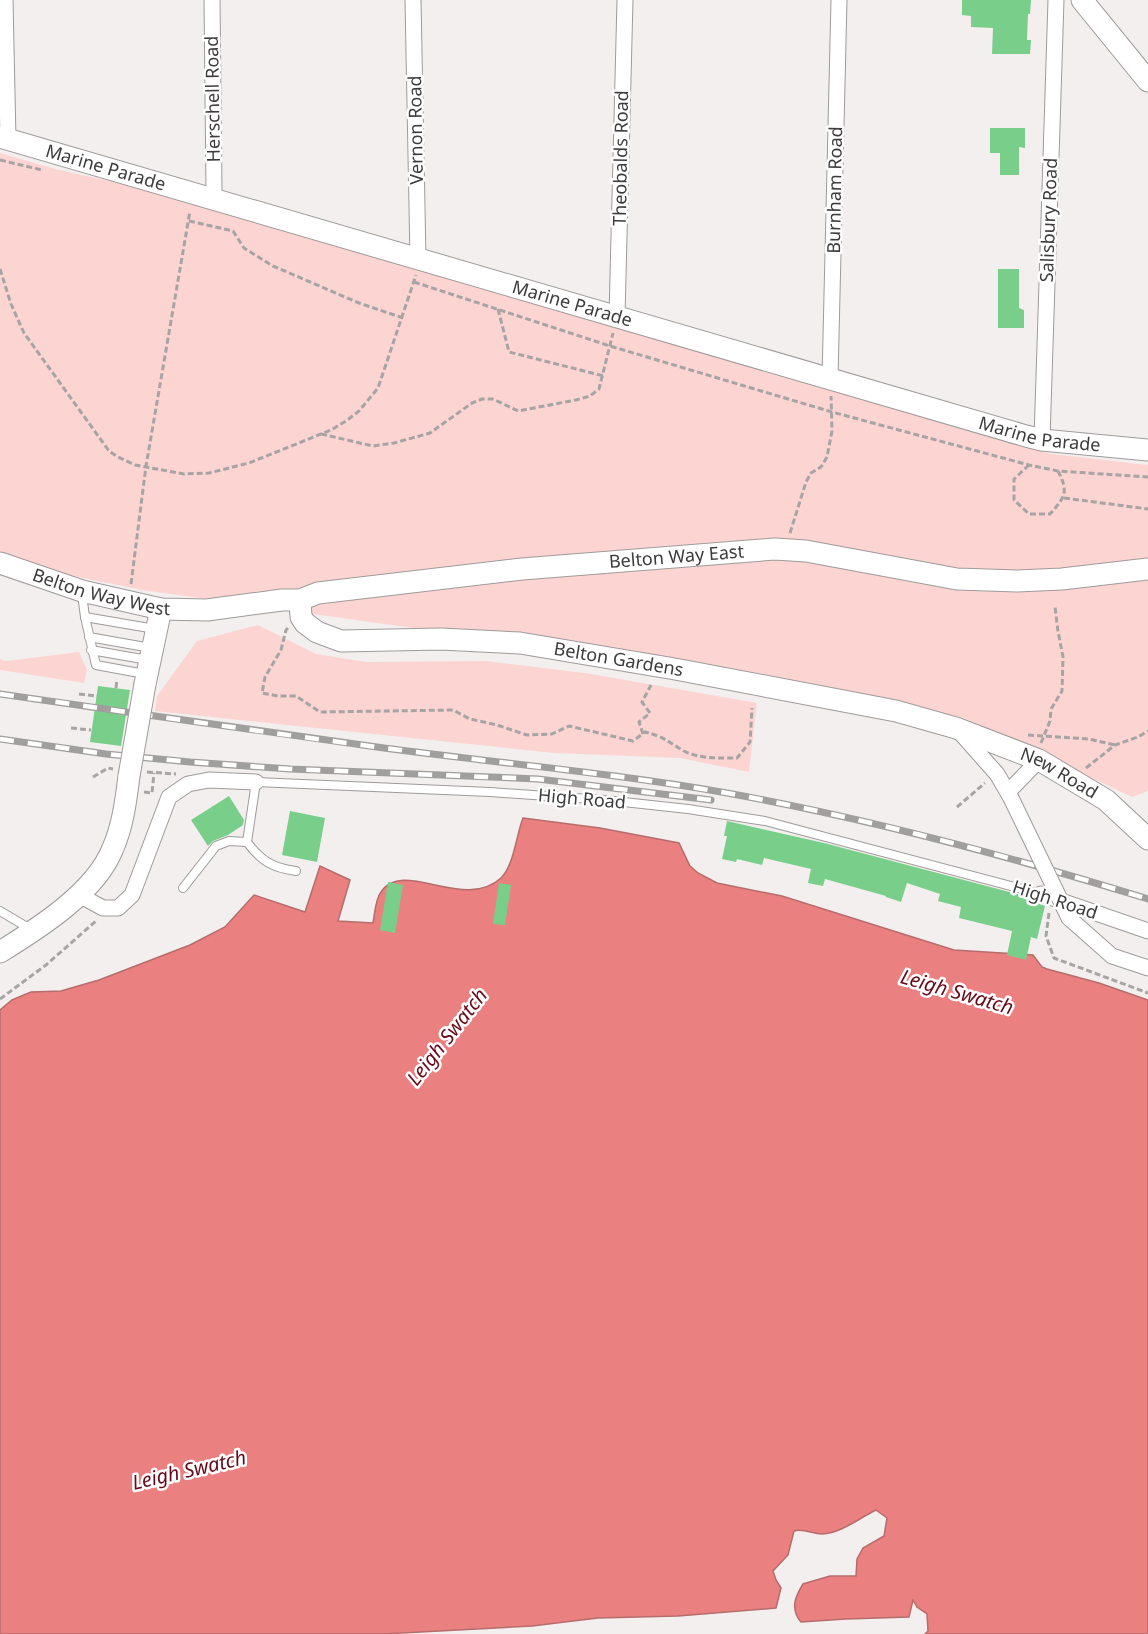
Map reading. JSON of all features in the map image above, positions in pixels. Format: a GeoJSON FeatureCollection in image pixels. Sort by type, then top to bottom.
{"type":"FeatureCollection","features":[{"type":"Feature","properties":{"kind":"street"},"geometry":{"type":"LineString","coordinates":[[4,138],[5,0]]}},
{"type":"Feature","properties":{"kind":"street","name":"Herschell Road"},"geometry":{"type":"LineString","coordinates":[[199,197],[214,191],[212,0]]}},
{"type":"Feature","properties":{"kind":"street","name":"Vernon Road"},"geometry":{"type":"LineString","coordinates":[[413,0],[418,259]]}},
{"type":"Feature","properties":{"kind":"street","name":"Theobalds Road"},"geometry":{"type":"LineString","coordinates":[[617,316],[625,0]]}},
{"type":"Feature","properties":{"kind":"street","name":"Burnham Road"},"geometry":{"type":"LineString","coordinates":[[830,380],[839,0]]}},
{"type":"Feature","properties":{"kind":"street","name":"Salisbury Road"},"geometry":{"type":"LineString","coordinates":[[1042,440],[1056,0]]}},
{"type":"Feature","properties":{"kind":"street"},"geometry":{"type":"LineString","coordinates":[[1082,0],[1148,81]]}},
{"type":"Feature","properties":{"kind":"street","name":"Marine Parade"},"geometry":{"type":"LineString","coordinates":[[4,138],[199,197],[1042,440],[1148,450]]}},
{"type":"Feature","properties":{"kind":"street","name":"Belton Way East"},"geometry":{"type":"LineString","coordinates":[[207,610],[282,600],[300,600],[318,593],[510,570],[766,550],[806,551],[957,579],[1017,581],[1062,579],[1148,569]]}},
{"type":"Feature","properties":{"kind":"street","name":"Belton Way West"},"geometry":{"type":"LineString","coordinates":[[0,563],[82,591],[161,609],[207,610]]}},
{"type":"Feature","properties":{"kind":"street","name":"Belton Gardens"},"geometry":{"type":"LineString","coordinates":[[300,600],[301,617],[305,623],[317,632],[341,641],[441,639],[520,643],[837,699],[896,711],[956,728]]}},
{"type":"Feature","properties":{"kind":"street"},"geometry":{"type":"LineString","coordinates":[[0,952],[34,931],[79,895],[99,872],[113,850],[123,815],[161,609]]}},
{"type":"Feature","properties":{"kind":"street"},"geometry":{"type":"LineString","coordinates":[[956,728],[997,774],[1010,795],[1069,918],[1112,956],[1148,968]]}},
{"type":"Feature","properties":{"kind":"street","name":"New Road"},"geometry":{"type":"LineString","coordinates":[[956,728],[1037,759],[1072,778],[1106,800],[1148,839]]}},
{"type":"Feature","properties":{"kind":"street"},"geometry":{"type":"LineString","coordinates":[[1010,795],[1037,759]]}},
{"type":"Feature","properties":{"kind":"street","name":"High Road"},"geometry":{"type":"LineString","coordinates":[[103,908],[118,908],[132,895],[169,797],[188,784],[209,780],[256,782]]}},
{"type":"Feature","properties":{"kind":"street"},"geometry":{"type":"LineString","coordinates":[[79,895],[103,908]]}},
{"type":"Feature","properties":{"kind":"street","name":"High Road"},"geometry":{"type":"LineString","coordinates":[[1046,895],[1148,931]]}},
{"type":"Feature","properties":{"kind":"lane"},"geometry":{"type":"LineString","coordinates":[[82,591],[91,650],[96,665],[150,659]]}},
{"type":"Feature","properties":{"kind":"lane"},"geometry":{"type":"LineString","coordinates":[[85,617],[150,659]]}},
{"type":"Feature","properties":{"kind":"lane"},"geometry":{"type":"LineString","coordinates":[[89,637],[150,659]]}},
{"type":"Feature","properties":{"kind":"lane"},"geometry":{"type":"LineString","coordinates":[[91,650],[150,659]]}},
{"type":"Feature","properties":{"kind":"lane"},"geometry":{"type":"LineString","coordinates":[[256,782],[247,842],[255,852],[278,868],[296,871]]}},
{"type":"Feature","properties":{"kind":"lane","name":"High Road"},"geometry":{"type":"LineString","coordinates":[[256,782],[490,792],[605,800],[688,809],[765,821],[1046,895]]}},
{"type":"Feature","properties":{"kind":"lane"},"geometry":{"type":"LineString","coordinates":[[183,888],[216,846],[229,841],[247,842]]}},
{"type":"Feature","properties":{"kind":"lane"},"geometry":{"type":"LineString","coordinates":[[0,911],[34,931]]}},
{"type":"Feature","properties":{"kind":"path"},"geometry":{"type":"LineString","coordinates":[[132,581],[146,466],[189,221],[199,197]]}},
{"type":"Feature","properties":{"kind":"path"},"geometry":{"type":"LineString","coordinates":[[189,221],[233,231],[244,248],[273,266],[359,303],[403,318]]}},
{"type":"Feature","properties":{"kind":"path"},"geometry":{"type":"LineString","coordinates":[[0,269],[11,304],[24,333],[102,442],[118,458],[135,465],[184,474],[209,474],[249,463],[321,434],[346,421],[359,411],[378,388],[403,318],[418,259]]}},
{"type":"Feature","properties":{"kind":"path"},"geometry":{"type":"LineString","coordinates":[[414,282],[610,346],[832,412],[1029,465],[1058,471],[1148,477]]}},
{"type":"Feature","properties":{"kind":"path"},"geometry":{"type":"LineString","coordinates":[[498,309],[509,352],[604,376]]}},
{"type":"Feature","properties":{"kind":"path"},"geometry":{"type":"LineString","coordinates":[[321,434],[373,446],[430,433],[471,403],[482,399],[492,399],[518,411],[590,396],[599,389],[604,376],[617,316]]}},
{"type":"Feature","properties":{"kind":"path"},"geometry":{"type":"LineString","coordinates":[[791,528],[810,473],[821,467],[827,457],[832,431],[830,380]]}},
{"type":"Feature","properties":{"kind":"path"},"geometry":{"type":"LineString","coordinates":[[1029,465],[1014,479],[1014,500],[1029,514],[1050,514],[1064,498],[1064,484],[1058,471]]}},
{"type":"Feature","properties":{"kind":"path"},"geometry":{"type":"LineString","coordinates":[[1064,498],[1148,509]]}},
{"type":"Feature","properties":{"kind":"path"},"geometry":{"type":"LineString","coordinates":[[1037,759],[1050,721],[1051,709],[1062,691],[1063,657],[1055,607]]}},
{"type":"Feature","properties":{"kind":"path"},"geometry":{"type":"LineString","coordinates":[[293,625],[286,630],[281,650],[265,677],[262,693],[296,696],[320,712],[453,710],[470,719],[527,735],[552,734],[569,726],[633,741],[645,732],[662,736],[686,752],[713,758],[737,758],[750,742],[752,708]]}},
{"type":"Feature","properties":{"kind":"path"},"geometry":{"type":"LineString","coordinates":[[116,688],[117,680]]}},
{"type":"Feature","properties":{"kind":"path"},"geometry":{"type":"LineString","coordinates":[[642,734],[639,722],[650,713],[642,702],[651,685]]}},
{"type":"Feature","properties":{"kind":"path"},"geometry":{"type":"LineString","coordinates":[[79,694],[97,696]]}},
{"type":"Feature","properties":{"kind":"path"},"geometry":{"type":"LineString","coordinates":[[71,728],[91,730]]}},
{"type":"Feature","properties":{"kind":"path"},"geometry":{"type":"LineString","coordinates":[[1072,778],[1115,745],[1148,731]]}},
{"type":"Feature","properties":{"kind":"path"},"geometry":{"type":"LineString","coordinates":[[1006,746],[1012,734],[1044,735],[1115,745]]}},
{"type":"Feature","properties":{"kind":"path"},"geometry":{"type":"LineString","coordinates":[[957,807],[997,774]]}},
{"type":"Feature","properties":{"kind":"path"},"geometry":{"type":"LineString","coordinates":[[1046,895],[1046,936],[1054,958],[1148,993]]}},
{"type":"Feature","properties":{"kind":"path"},"geometry":{"type":"LineString","coordinates":[[0,999],[46,965],[96,922],[103,908]]}},
{"type":"Feature","properties":{"kind":"shaded area"},"geometry":{"type":"Polygon","coordinates":[[[0,153],[59,170],[142,188],[1051,454],[1148,465],[1148,791],[1132,797],[964,718],[808,683],[142,590],[59,573],[0,552],[0,153]]]}},
{"type":"Feature","properties":{"kind":"shaded area"},"geometry":{"type":"Polygon","coordinates":[[[258,625],[316,654],[366,662],[485,661],[585,673],[757,703],[749,772],[680,758],[554,753],[155,711],[157,696],[197,641],[258,625]]]}},
{"type":"Feature","properties":{"kind":"shaded area"},"geometry":{"type":"Polygon","coordinates":[[[79,652],[87,670],[84,683],[0,670],[0,659],[6,661],[79,652]]]}},
{"type":"Feature","properties":{"kind":"water","name":"Leigh Swatch"},"geometry":{"type":"Polygon","coordinates":[[[523,818],[600,828],[679,843],[690,866],[717,883],[782,896],[954,950],[1033,955],[1042,967],[1047,969],[1099,983],[1148,1000],[1148,1634],[925,1634],[928,1631],[927,1614],[917,1607],[913,1600],[909,1617],[801,1622],[795,1603],[803,1584],[830,1576],[856,1576],[857,1559],[863,1548],[884,1536],[887,1518],[876,1510],[829,1533],[794,1531],[788,1555],[773,1571],[781,1588],[776,1608],[678,1616],[598,1618],[532,1626],[383,1634],[0,1634],[0,1010],[12,1000],[31,992],[61,991],[99,980],[190,945],[225,927],[254,895],[305,912],[320,866],[350,880],[338,921],[373,923],[376,903],[381,892],[391,883],[404,880],[470,890],[486,887],[501,878],[509,866],[523,818]]]}},
{"type":"Feature","properties":{"kind":"building"},"geometry":{"type":"Polygon","coordinates":[[[962,0],[1031,0],[1027,40],[1031,40],[1030,54],[992,54],[993,28],[971,27],[971,16],[962,15],[962,0]]]}},
{"type":"Feature","properties":{"kind":"building"},"geometry":{"type":"Polygon","coordinates":[[[990,128],[1025,128],[1025,148],[1019,147],[1019,175],[1000,175],[1000,153],[990,153],[990,128]]]}},
{"type":"Feature","properties":{"kind":"building"},"geometry":{"type":"Polygon","coordinates":[[[998,269],[1019,269],[1019,308],[1024,310],[1024,328],[998,328],[998,269]]]}},
{"type":"Feature","properties":{"kind":"building"},"geometry":{"type":"Polygon","coordinates":[[[98,686],[130,690],[121,746],[90,742],[98,686]]]}},
{"type":"Feature","properties":{"kind":"building"},"geometry":{"type":"Polygon","coordinates":[[[229,796],[244,820],[243,825],[208,846],[191,820],[229,796]]]}},
{"type":"Feature","properties":{"kind":"building"},"geometry":{"type":"Polygon","coordinates":[[[290,811],[325,818],[317,862],[282,855],[290,811]]]}},
{"type":"Feature","properties":{"kind":"building"},"geometry":{"type":"Polygon","coordinates":[[[727,821],[824,843],[1032,898],[1045,906],[1037,939],[1031,937],[1026,960],[1007,955],[1012,931],[959,918],[961,907],[938,901],[940,894],[907,883],[901,902],[825,879],[823,886],[808,883],[811,869],[764,858],[762,865],[737,859],[736,862],[722,859],[727,836],[724,836],[727,821]]]}},
{"type":"Feature","properties":{"kind":"building"},"geometry":{"type":"Polygon","coordinates":[[[388,882],[403,885],[395,933],[380,930],[388,882]]]}},
{"type":"Feature","properties":{"kind":"building"},"geometry":{"type":"Polygon","coordinates":[[[499,883],[511,885],[505,925],[493,924],[499,883]]]}},
{"type":"Feature","properties":{"kind":"railway"},"geometry":{"type":"LineString","coordinates":[[0,694],[336,742],[598,774],[727,793],[834,814],[939,840],[1148,899]]}},
{"type":"Feature","properties":{"kind":"railway"},"geometry":{"type":"LineString","coordinates":[[0,739],[106,754],[190,762],[290,769],[538,779],[711,800]]}}]}
